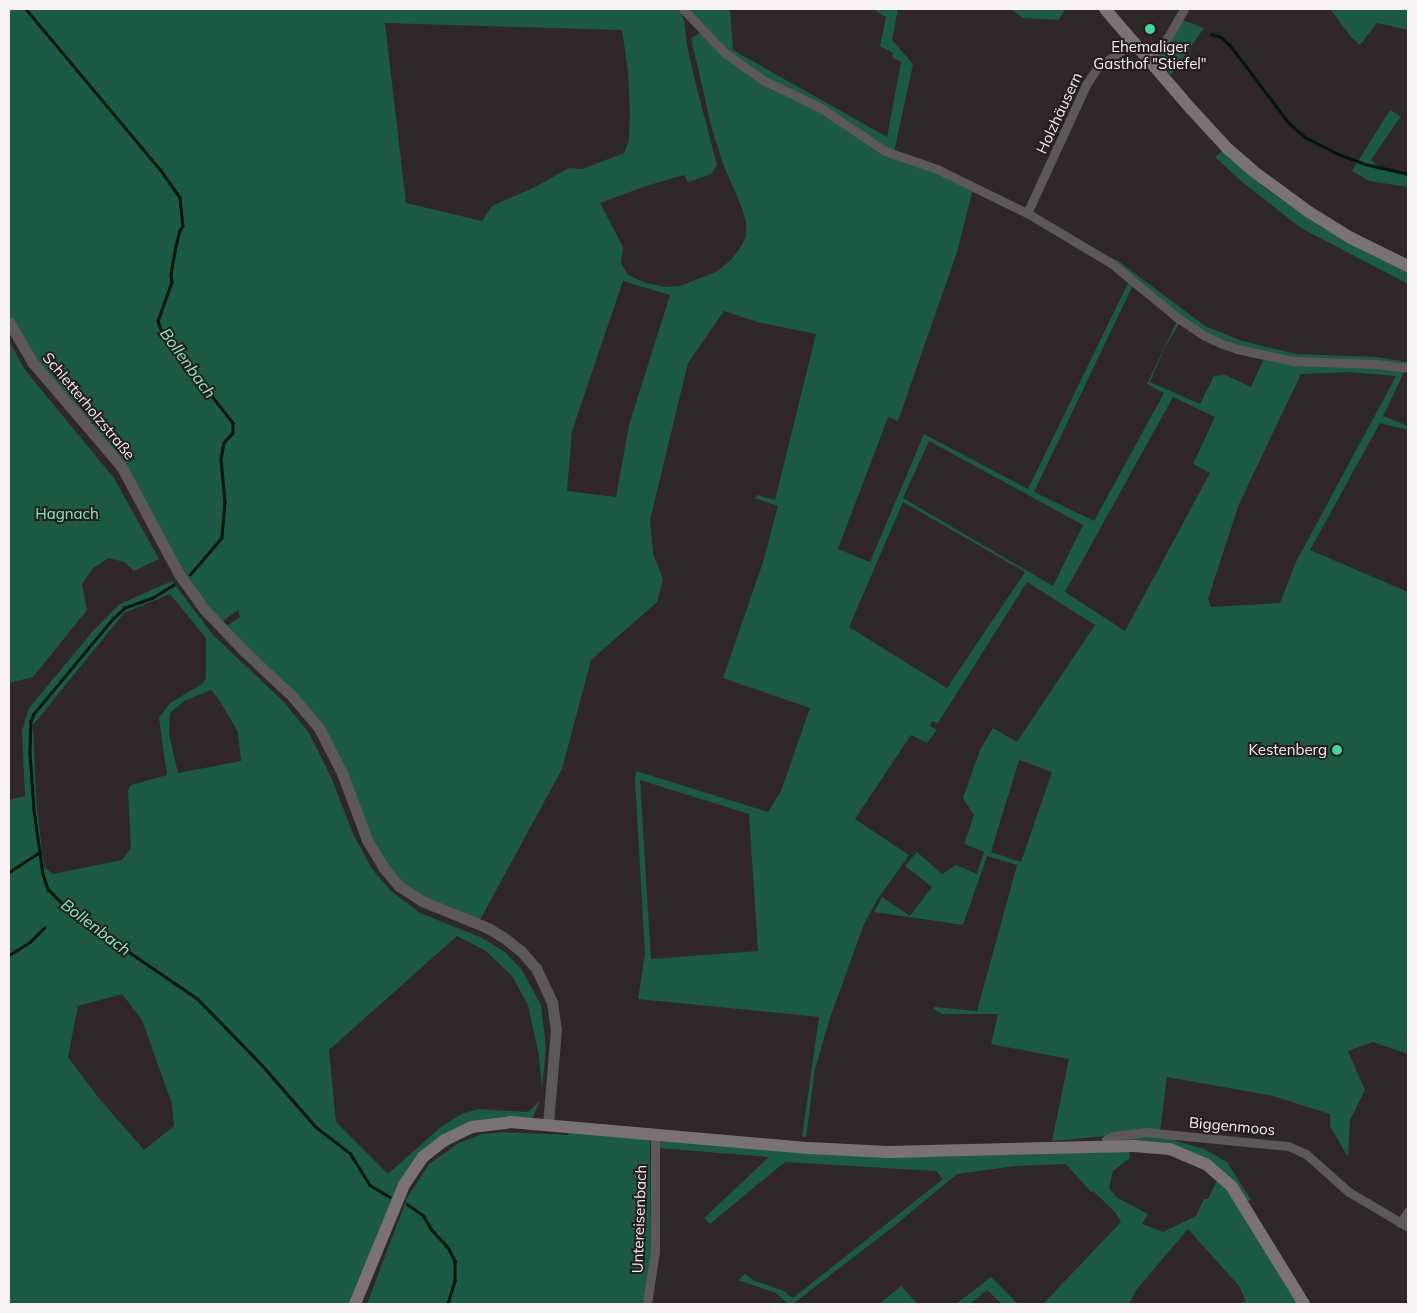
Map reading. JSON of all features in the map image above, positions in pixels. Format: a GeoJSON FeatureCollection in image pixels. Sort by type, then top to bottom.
{"type":"FeatureCollection","features":[{"type":"Feature","properties":{"kind":"main road"},"geometry":{"type":"LineString","coordinates":[[1105,9],[1192,110],[1228,149],[1253,171],[1309,212],[1351,238],[1408,266]]}},
{"type":"Feature","properties":{"kind":"main road"},"geometry":{"type":"LineString","coordinates":[[355,1304],[404,1185],[423,1157],[445,1140],[477,1126],[510,1122],[809,1148],[888,1152],[1106,1147],[1170,1149],[1198,1159],[1216,1171],[1232,1187],[1246,1206],[1304,1304]]}},
{"type":"Feature","properties":{"kind":"street"},"geometry":{"type":"LineString","coordinates":[[683,9],[725,53],[763,80],[821,108],[885,151],[937,169],[1027,213],[1111,263],[1178,318],[1205,336],[1237,350],[1311,363],[1376,364],[1408,368]]}},
{"type":"Feature","properties":{"kind":"street"},"geometry":{"type":"LineString","coordinates":[[1150,59],[1168,37],[1184,9]]}},
{"type":"Feature","properties":{"kind":"street","name":"Holzhäusern"},"geometry":{"type":"LineString","coordinates":[[1027,213],[1089,80],[1097,68],[1135,42]]}},
{"type":"Feature","properties":{"kind":"street","name":"Schletterholzstraße"},"geometry":{"type":"LineString","coordinates":[[9,322],[33,364],[121,466],[179,574],[204,609],[238,646],[292,696],[319,728],[342,772],[367,840],[377,859],[393,879],[406,892],[422,901],[496,932],[521,951],[536,968],[552,1002],[556,1029],[548,1125]]}},
{"type":"Feature","properties":{"kind":"street","name":"Biggenmoos"},"geometry":{"type":"LineString","coordinates":[[1106,1147],[1106,1140],[1113,1136],[1145,1132],[1279,1143],[1306,1154],[1349,1192],[1404,1225],[1408,1211]]}},
{"type":"Feature","properties":{"kind":"street","name":"Untereisenbach"},"geometry":{"type":"LineString","coordinates":[[647,1304],[654,1251],[655,1134]]}},
{"type":"Feature","properties":{"kind":"green space"},"geometry":{"type":"Polygon","coordinates":[[[9,9],[680,9],[684,20],[695,81],[717,165],[711,174],[688,182],[684,175],[646,186],[600,203],[623,247],[621,263],[628,275],[646,283],[666,287],[680,286],[716,272],[731,260],[746,236],[746,222],[742,208],[723,164],[712,129],[691,38],[700,33],[742,70],[811,105],[881,152],[934,171],[973,189],[957,252],[898,421],[888,417],[838,549],[870,562],[924,434],[1028,489],[1129,281],[1133,285],[1034,492],[1094,521],[1164,393],[1147,384],[1177,321],[1180,322],[1165,347],[1150,382],[1200,404],[1214,376],[1225,375],[1251,387],[1264,358],[1405,370],[1383,416],[1408,426],[1408,430],[1380,423],[1310,550],[1408,592],[1408,1054],[1373,1042],[1348,1051],[1365,1090],[1350,1120],[1348,1157],[1330,1126],[1330,1114],[1273,1096],[1167,1077],[1160,1131],[1052,1141],[1069,1059],[991,1044],[998,1014],[942,1014],[934,1009],[934,1007],[977,1011],[1017,865],[987,856],[963,925],[874,912],[882,897],[910,916],[932,887],[905,866],[917,852],[942,874],[956,865],[977,874],[984,852],[964,844],[974,815],[963,798],[980,750],[993,728],[1017,742],[1095,625],[1027,582],[938,723],[932,721],[930,726],[937,730],[927,743],[911,735],[855,819],[909,855],[877,900],[864,924],[830,1018],[815,1069],[806,1137],[802,1137],[819,1017],[638,999],[645,954],[636,771],[768,812],[781,791],[810,708],[723,678],[763,562],[778,506],[755,498],[757,495],[775,500],[816,334],[757,322],[724,311],[688,363],[650,520],[653,553],[663,579],[657,602],[591,660],[562,769],[480,920],[417,894],[389,867],[370,837],[329,737],[225,627],[240,617],[238,610],[220,623],[195,591],[152,515],[33,358],[9,314],[9,9]],[[385,23],[406,203],[482,221],[492,206],[533,188],[569,168],[582,169],[624,153],[629,140],[630,113],[628,71],[622,30],[385,23]],[[623,281],[572,431],[567,491],[616,497],[629,425],[670,295],[623,281]],[[1349,372],[1301,374],[1239,504],[1208,599],[1211,607],[1280,603],[1296,562],[1396,376],[1349,372]],[[1173,397],[1065,592],[1125,631],[1210,473],[1193,464],[1215,417],[1173,397]],[[929,441],[903,498],[1053,586],[1083,525],[929,441]],[[903,502],[849,627],[947,688],[1025,572],[903,502]],[[1019,760],[991,852],[1021,862],[1052,772],[1019,760]],[[640,780],[651,959],[758,951],[749,814],[640,780]]]}},
{"type":"Feature","properties":{"kind":"green space"},"geometry":{"type":"Polygon","coordinates":[[[686,9],[730,9],[733,50],[887,137],[901,62],[892,57],[893,53],[880,46],[886,17],[873,9],[898,9],[892,40],[913,64],[894,152],[766,80],[725,51],[686,9]]]}},
{"type":"Feature","properties":{"kind":"green space"},"geometry":{"type":"Polygon","coordinates":[[[1011,9],[1065,9],[1059,20],[1023,18],[1011,9]]]}},
{"type":"Feature","properties":{"kind":"green space"},"geometry":{"type":"Polygon","coordinates":[[[1330,9],[1408,9],[1408,30],[1377,23],[1360,45],[1351,37],[1330,9]]]}},
{"type":"Feature","properties":{"kind":"green space"},"geometry":{"type":"Polygon","coordinates":[[[1179,19],[1204,28],[1171,75],[1153,53],[1179,19]]]}},
{"type":"Feature","properties":{"kind":"green space"},"geometry":{"type":"Polygon","coordinates":[[[1390,110],[1401,116],[1371,160],[1380,168],[1408,175],[1408,187],[1369,181],[1352,171],[1390,110]]]}},
{"type":"Feature","properties":{"kind":"green space"},"geometry":{"type":"Polygon","coordinates":[[[1222,151],[1266,189],[1321,227],[1408,272],[1408,284],[1301,228],[1241,181],[1215,157],[1222,151]]]}},
{"type":"Feature","properties":{"kind":"green space"},"geometry":{"type":"Polygon","coordinates":[[[1117,260],[1205,326],[1242,341],[1296,354],[1376,357],[1408,362],[1408,366],[1325,363],[1256,352],[1201,331],[1112,262],[1117,260]]]}},
{"type":"Feature","properties":{"kind":"green space","name":"Hagnach"},"geometry":{"type":"Polygon","coordinates":[[[9,341],[25,370],[114,478],[159,559],[134,571],[124,562],[109,558],[93,568],[82,584],[87,610],[33,677],[9,683],[9,341]]]}},
{"type":"Feature","properties":{"kind":"green space"},"geometry":{"type":"Polygon","coordinates":[[[172,581],[213,635],[284,702],[309,733],[332,779],[353,834],[372,869],[391,891],[420,913],[480,937],[505,952],[522,970],[541,1005],[546,1048],[542,1090],[539,1056],[528,1005],[512,976],[486,951],[457,936],[329,1050],[336,1122],[388,1174],[442,1126],[462,1114],[478,1109],[528,1112],[540,1101],[532,1119],[495,1119],[421,1154],[350,1304],[9,1304],[9,800],[25,796],[22,731],[29,708],[93,631],[120,604],[172,581]],[[170,594],[124,613],[33,725],[36,800],[44,867],[53,874],[122,860],[131,848],[128,791],[131,785],[167,775],[159,718],[170,703],[202,684],[206,678],[206,638],[170,594]],[[211,690],[184,701],[170,713],[169,734],[178,773],[241,761],[238,732],[218,698],[211,690]],[[122,994],[78,1006],[68,1057],[97,1096],[144,1150],[174,1126],[172,1104],[142,1020],[122,994]]]}},
{"type":"Feature","properties":{"kind":"green space"},"geometry":{"type":"Polygon","coordinates":[[[569,1131],[648,1138],[650,1141],[651,1259],[644,1304],[367,1304],[407,1198],[429,1164],[459,1143],[482,1134],[505,1132],[568,1135],[569,1131]]]}},
{"type":"Feature","properties":{"kind":"green space"},"geometry":{"type":"Polygon","coordinates":[[[1132,1135],[1176,1138],[1176,1141],[1204,1149],[1227,1162],[1251,1200],[1247,1202],[1205,1159],[1110,1140],[1132,1135]]]}},
{"type":"Feature","properties":{"kind":"green space"},"geometry":{"type":"Polygon","coordinates":[[[658,1139],[785,1150],[935,1157],[1129,1151],[1130,1158],[1113,1171],[1109,1188],[1116,1197],[1148,1214],[1142,1224],[1163,1232],[1196,1216],[1204,1199],[1208,1199],[1218,1179],[1227,1188],[1300,1304],[1238,1304],[1246,1301],[1239,1286],[1188,1229],[1137,1289],[1129,1304],[1043,1304],[1121,1222],[1116,1213],[1093,1191],[1091,1192],[1066,1164],[1015,1166],[957,1174],[795,1304],[788,1304],[776,1293],[738,1280],[745,1274],[755,1281],[782,1290],[793,1298],[943,1179],[936,1171],[785,1162],[710,1224],[704,1218],[769,1157],[658,1148],[658,1139]]]}},
{"type":"Feature","properties":{"kind":"green space"},"geometry":{"type":"Polygon","coordinates":[[[991,1277],[1018,1304],[1002,1304],[987,1290],[970,1304],[956,1304],[991,1277]]]}},
{"type":"Feature","properties":{"kind":"green space"},"geometry":{"type":"Polygon","coordinates":[[[901,1286],[918,1304],[902,1304],[900,1302],[898,1304],[879,1304],[901,1286]]]}},
{"type":"Feature","properties":{"kind":"waterway","name":"Bollenbach"},"geometry":{"type":"LineString","coordinates":[[26,9],[160,169],[180,198],[183,226],[176,246],[171,275],[172,282],[158,321],[162,332],[233,423],[233,433],[224,443],[221,459],[225,502],[222,538],[191,574]]}},
{"type":"Feature","properties":{"kind":"waterway"},"geometry":{"type":"LineString","coordinates":[[1211,34],[1221,37],[1230,45],[1289,123],[1305,137],[1338,154],[1365,164],[1408,174]]}},
{"type":"Feature","properties":{"kind":"waterway","name":"Bollenbach"},"geometry":{"type":"LineString","coordinates":[[174,585],[153,598],[125,608],[113,619],[34,714],[31,721],[30,753],[34,810],[43,874],[48,889],[72,913],[198,999],[263,1066],[316,1127],[350,1153],[370,1185],[390,1197]]}},
{"type":"Feature","properties":{"kind":"waterway"},"geometry":{"type":"LineString","coordinates":[[9,872],[40,852]]}},
{"type":"Feature","properties":{"kind":"waterway"},"geometry":{"type":"LineString","coordinates":[[9,955],[30,942],[44,928]]}},
{"type":"Feature","properties":{"kind":"waterway","name":"Bollenbach"},"geometry":{"type":"LineString","coordinates":[[407,1204],[423,1215],[432,1230],[448,1247],[455,1261],[455,1281],[448,1304]]}},
{"type":"Feature","properties":{"kind":"place","name":"Ehemaliger Gasthof \"Stiefel\""},"geometry":{"type":"Point","coordinates":[1150,29]}},
{"type":"Feature","properties":{"kind":"place","name":"Kestenberg"},"geometry":{"type":"Point","coordinates":[1337,750]}}]}
